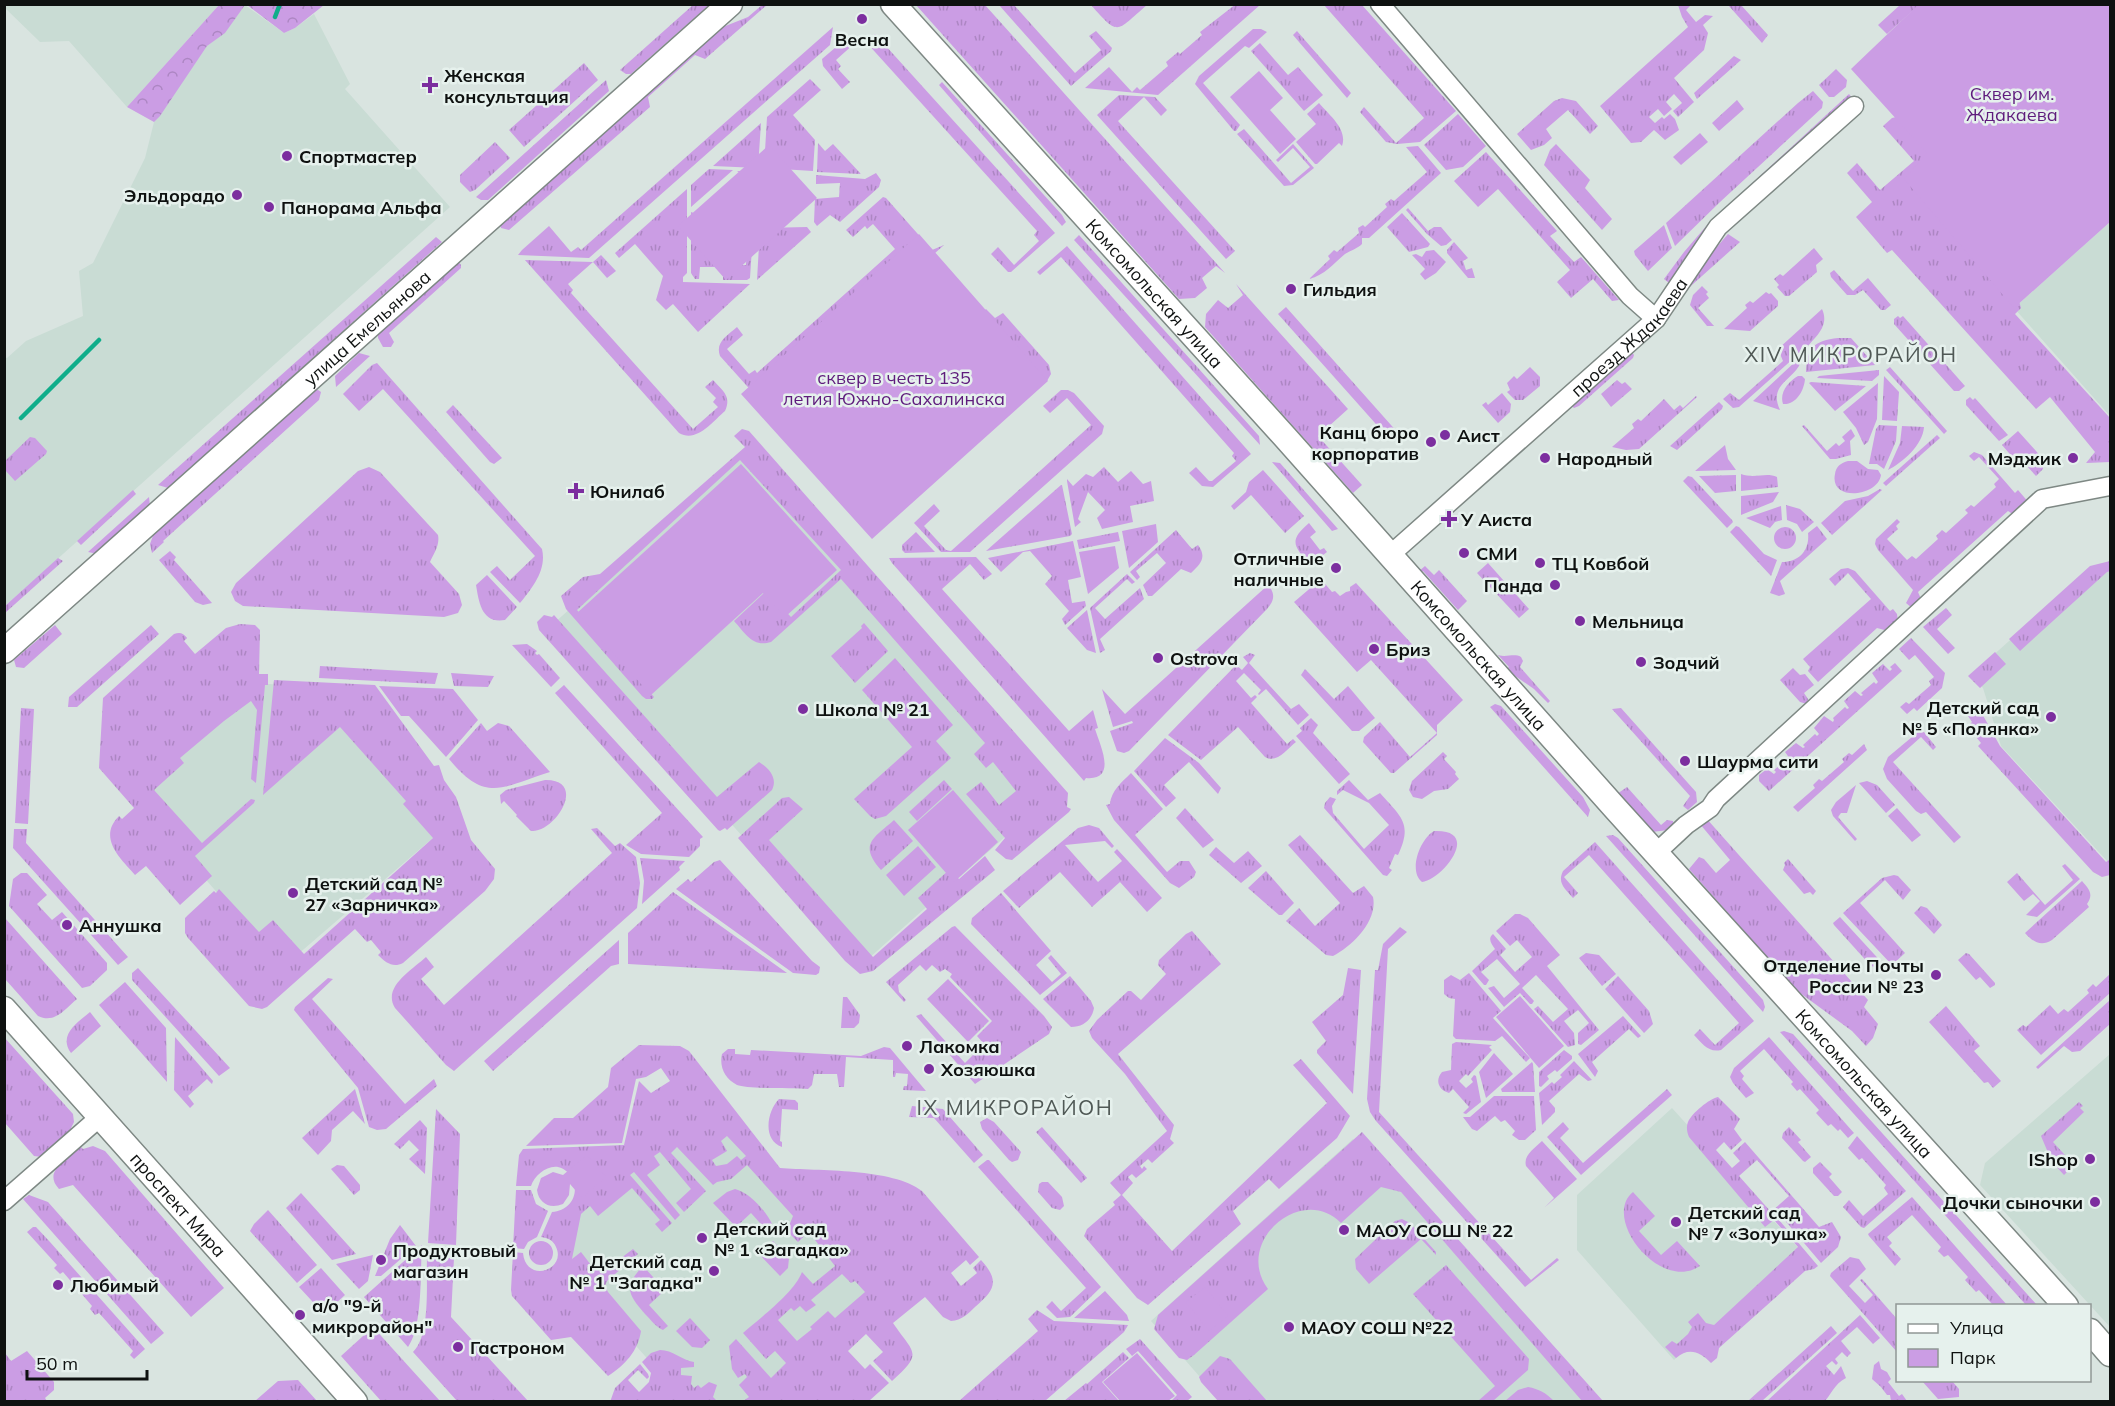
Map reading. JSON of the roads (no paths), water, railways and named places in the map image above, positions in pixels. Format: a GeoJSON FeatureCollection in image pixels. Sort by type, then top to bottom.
{"type":"FeatureCollection","features":[{"type":"Feature","properties":{"kind":"main road","name":"улица Емельянова"},"geometry":{"type":"LineString","coordinates":[[4,651],[730,4]]}},
{"type":"Feature","properties":{"kind":"main road","name":"Комсомольская улица"},"geometry":{"type":"LineString","coordinates":[[893,4],[1262,411],[1656,853],[2065,1304]]}},
{"type":"Feature","properties":{"kind":"main road","name":"проспект Мира"},"geometry":{"type":"LineString","coordinates":[[4,1009],[355,1401]]}},
{"type":"Feature","properties":{"kind":"main road"},"geometry":{"type":"LineString","coordinates":[[2091,1332],[2110,1354]]}},
{"type":"Feature","properties":{"kind":"street"},"geometry":{"type":"LineString","coordinates":[[1380,4],[1623,287],[1656,319]]}},
{"type":"Feature","properties":{"kind":"street","name":"проезд Ждакаева"},"geometry":{"type":"LineString","coordinates":[[1390,555],[1656,319],[1718,227],[1854,106]]}},
{"type":"Feature","properties":{"kind":"street"},"geometry":{"type":"LineString","coordinates":[[1656,853],[1686,825],[1710,808],[1733,784],[2042,499],[2110,486]]}},
{"type":"Feature","properties":{"kind":"street"},"geometry":{"type":"LineString","coordinates":[[4,1202],[100,1116]]}},
{"type":"Feature","properties":{"kind":"waterway"},"geometry":{"type":"LineString","coordinates":[[275,17],[280,4]]}},
{"type":"Feature","properties":{"kind":"waterway"},"geometry":{"type":"LineString","coordinates":[[21,418],[99,340]]}},
{"type":"Feature","properties":{"kind":"place","name":"Весна"},"geometry":{"type":"Point","coordinates":[862,19]}},
{"type":"Feature","properties":{"kind":"place","name":"Женская консультация"},"geometry":{"type":"Point","coordinates":[430,85]}},
{"type":"Feature","properties":{"kind":"place","name":"Спортмастер"},"geometry":{"type":"Point","coordinates":[287,156]}},
{"type":"Feature","properties":{"kind":"place","name":"Эльдорадо"},"geometry":{"type":"Point","coordinates":[237,195]}},
{"type":"Feature","properties":{"kind":"place","name":"Панорама Альфа"},"geometry":{"type":"Point","coordinates":[269,207]}},
{"type":"Feature","properties":{"kind":"place","name":"Гильдия"},"geometry":{"type":"Point","coordinates":[1291,289]}},
{"type":"Feature","properties":{"kind":"place","name":"Аист"},"geometry":{"type":"Point","coordinates":[1445,435]}},
{"type":"Feature","properties":{"kind":"place","name":"Канц бюро корпоратив"},"geometry":{"type":"Point","coordinates":[1431,442]}},
{"type":"Feature","properties":{"kind":"place","name":"Народный"},"geometry":{"type":"Point","coordinates":[1545,458]}},
{"type":"Feature","properties":{"kind":"place","name":"Мэджик"},"geometry":{"type":"Point","coordinates":[2073,458]}},
{"type":"Feature","properties":{"kind":"place","name":"Юнилаб"},"geometry":{"type":"Point","coordinates":[576,491]}},
{"type":"Feature","properties":{"kind":"place","name":"У Аиста"},"geometry":{"type":"Point","coordinates":[1449,519]}},
{"type":"Feature","properties":{"kind":"place","name":"СМИ"},"geometry":{"type":"Point","coordinates":[1464,553]}},
{"type":"Feature","properties":{"kind":"place","name":"ТЦ Ковбой"},"geometry":{"type":"Point","coordinates":[1540,563]}},
{"type":"Feature","properties":{"kind":"place","name":"Отличные наличные"},"geometry":{"type":"Point","coordinates":[1336,568]}},
{"type":"Feature","properties":{"kind":"place","name":"Панда"},"geometry":{"type":"Point","coordinates":[1555,585]}},
{"type":"Feature","properties":{"kind":"place","name":"Мельница"},"geometry":{"type":"Point","coordinates":[1580,621]}},
{"type":"Feature","properties":{"kind":"place","name":"Бриз"},"geometry":{"type":"Point","coordinates":[1374,649]}},
{"type":"Feature","properties":{"kind":"place","name":"Ostrova"},"geometry":{"type":"Point","coordinates":[1158,658]}},
{"type":"Feature","properties":{"kind":"place","name":"Зодчий"},"geometry":{"type":"Point","coordinates":[1641,662]}},
{"type":"Feature","properties":{"kind":"place","name":"Школа № 21"},"geometry":{"type":"Point","coordinates":[803,709]}},
{"type":"Feature","properties":{"kind":"place","name":"Детский сад № 5 «Полянка»"},"geometry":{"type":"Point","coordinates":[2051,717]}},
{"type":"Feature","properties":{"kind":"place","name":"Шаурма сити"},"geometry":{"type":"Point","coordinates":[1685,761]}},
{"type":"Feature","properties":{"kind":"place","name":"Детский сад № 27 «Зарничка»"},"geometry":{"type":"Point","coordinates":[293,893]}},
{"type":"Feature","properties":{"kind":"place","name":"Аннушка"},"geometry":{"type":"Point","coordinates":[67,925]}},
{"type":"Feature","properties":{"kind":"place","name":"Отделение Почты России № 23"},"geometry":{"type":"Point","coordinates":[1936,975]}},
{"type":"Feature","properties":{"kind":"place","name":"Лакомка"},"geometry":{"type":"Point","coordinates":[907,1046]}},
{"type":"Feature","properties":{"kind":"place","name":"Хозяюшка"},"geometry":{"type":"Point","coordinates":[929,1069]}},
{"type":"Feature","properties":{"kind":"place","name":"IShop"},"geometry":{"type":"Point","coordinates":[2090,1159]}},
{"type":"Feature","properties":{"kind":"place","name":"Дочки сыночки"},"geometry":{"type":"Point","coordinates":[2095,1202]}},
{"type":"Feature","properties":{"kind":"place","name":"Детский сад № 7 «Золушка»"},"geometry":{"type":"Point","coordinates":[1676,1222]}},
{"type":"Feature","properties":{"kind":"place","name":"МАОУ СОШ № 22"},"geometry":{"type":"Point","coordinates":[1344,1230]}},
{"type":"Feature","properties":{"kind":"place","name":"Детский сад № 1 «Загадка»"},"geometry":{"type":"Point","coordinates":[702,1238]}},
{"type":"Feature","properties":{"kind":"place","name":"Продуктовый магазин"},"geometry":{"type":"Point","coordinates":[381,1260]}},
{"type":"Feature","properties":{"kind":"place","name":"Детский сад № 1 \"Загадка\""},"geometry":{"type":"Point","coordinates":[714,1271]}},
{"type":"Feature","properties":{"kind":"place","name":"Любимый"},"geometry":{"type":"Point","coordinates":[58,1285]}},
{"type":"Feature","properties":{"kind":"place","name":"а/о \"9-й микрорайон\""},"geometry":{"type":"Point","coordinates":[300,1315]}},
{"type":"Feature","properties":{"kind":"place","name":"МАОУ СОШ №22"},"geometry":{"type":"Point","coordinates":[1289,1327]}},
{"type":"Feature","properties":{"kind":"place","name":"Гастроном"},"geometry":{"type":"Point","coordinates":[458,1347]}},
{"type":"Feature","properties":{"kind":"district","name":"XIV МИКРОРАЙОН"},"geometry":{"type":"Point","coordinates":[1851,354]}},
{"type":"Feature","properties":{"kind":"district","name":"IX МИКРОРАЙОН"},"geometry":{"type":"Point","coordinates":[1015,1107]}},
{"type":"Feature","properties":{"kind":"park label","name":"Сквер им. Ждакаева"},"geometry":{"type":"Point","coordinates":[2012,103]}},
{"type":"Feature","properties":{"kind":"park label","name":"сквер в честь 135 летия Южно-Сахалинска"},"geometry":{"type":"Point","coordinates":[894,388]}}]}
